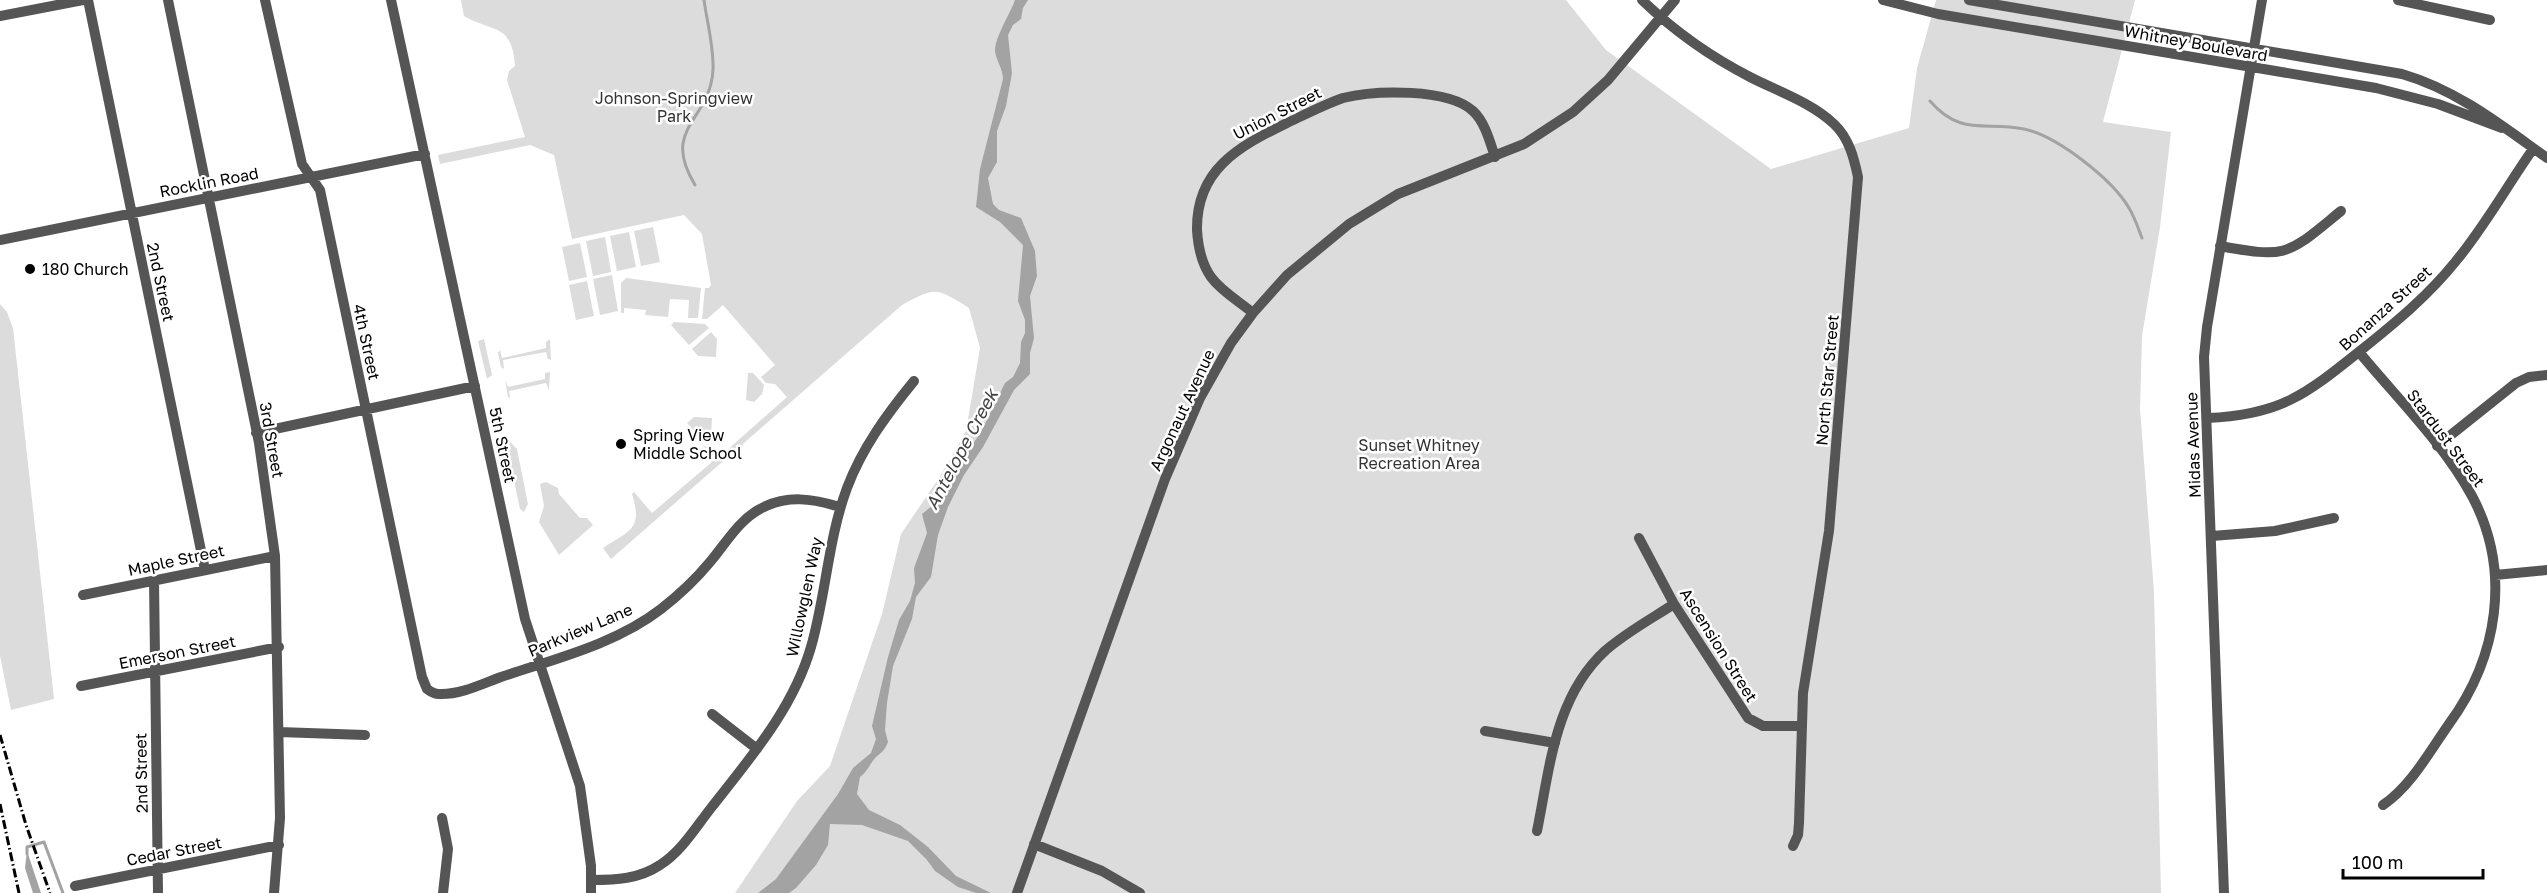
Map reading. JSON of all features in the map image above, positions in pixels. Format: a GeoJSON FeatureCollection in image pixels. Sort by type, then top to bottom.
{"type":"FeatureCollection","features":[{"type":"Feature","properties":{"kind":"street"},"geometry":{"type":"LineString","coordinates":[[0,16],[83,0]]}},
{"type":"Feature","properties":{"kind":"street","name":"2nd Street"},"geometry":{"type":"LineString","coordinates":[[88,0],[205,570]]}},
{"type":"Feature","properties":{"kind":"street","name":"3rd Street"},"geometry":{"type":"LineString","coordinates":[[168,0],[256,433],[275,556],[279,647],[279,845],[274,893]]}},
{"type":"Feature","properties":{"kind":"street","name":"4th Street"},"geometry":{"type":"LineString","coordinates":[[265,0],[302,164],[320,190],[424,686],[431,692]]}},
{"type":"Feature","properties":{"kind":"street","name":"5th Street"},"geometry":{"type":"LineString","coordinates":[[391,0],[518,587],[538,665],[573,760],[580,786],[586,823],[591,893]]}},
{"type":"Feature","properties":{"kind":"street","name":"North Star Street"},"geometry":{"type":"LineString","coordinates":[[1642,0],[1723,62],[1822,115],[1842,133],[1854,158],[1858,177],[1829,531],[1807,665],[1802,726],[1799,823],[1798,835],[1793,846]]}},
{"type":"Feature","properties":{"kind":"street","name":"Argonaut Avenue"},"geometry":{"type":"LineString","coordinates":[[1017,893],[1165,479],[1215,369],[1253,313],[1300,262],[1357,219],[1406,191],[1495,157],[1540,135],[1589,100],[1675,0]]}},
{"type":"Feature","properties":{"kind":"street","name":"Whitney Boulevard"},"geometry":{"type":"LineString","coordinates":[[1883,0],[1938,14],[2376,88],[2418,98],[2502,128]]}},
{"type":"Feature","properties":{"kind":"street","name":"Whitney Boulevard"},"geometry":{"type":"LineString","coordinates":[[1969,0],[2381,70],[2423,80],[2478,108],[2502,128],[2547,158]]}},
{"type":"Feature","properties":{"kind":"street","name":"Midas Avenue"},"geometry":{"type":"LineString","coordinates":[[2224,893],[2205,342],[2262,0]]}},
{"type":"Feature","properties":{"kind":"street"},"geometry":{"type":"LineString","coordinates":[[2398,0],[2490,21]]}},
{"type":"Feature","properties":{"kind":"street","name":"Union Street"},"geometry":{"type":"LineString","coordinates":[[1253,313],[1213,280],[1206,270],[1199,248],[1197,222],[1202,197],[1215,173],[1236,150],[1259,136],[1343,98],[1356,95],[1398,93],[1445,98],[1467,107],[1477,116],[1484,128],[1495,157]]}},
{"type":"Feature","properties":{"kind":"street","name":"Bonanza Street"},"geometry":{"type":"LineString","coordinates":[[2206,418],[2237,417],[2283,405],[2320,384],[2398,320],[2437,284],[2473,240],[2533,148]]}},
{"type":"Feature","properties":{"kind":"street","name":"Rocklin Road"},"geometry":{"type":"LineString","coordinates":[[0,240],[425,154]]}},
{"type":"Feature","properties":{"kind":"street"},"geometry":{"type":"LineString","coordinates":[[2220,246],[2261,253],[2282,252],[2304,242],[2341,211]]}},
{"type":"Feature","properties":{"kind":"street","name":"Stardust Street"},"geometry":{"type":"LineString","coordinates":[[2359,352],[2437,446],[2471,496],[2482,519],[2493,556],[2496,591],[2491,632],[2472,687],[2459,711],[2406,785],[2383,805]]}},
{"type":"Feature","properties":{"kind":"street"},"geometry":{"type":"LineString","coordinates":[[2437,446],[2516,383],[2529,377],[2547,375]]}},
{"type":"Feature","properties":{"kind":"street","name":"Willowglen Way"},"geometry":{"type":"LineString","coordinates":[[591,879],[621,879],[637,876],[663,864],[684,843],[757,749],[784,709],[805,667],[818,620],[840,507],[847,487],[868,444],[891,409],[914,381]]}},
{"type":"Feature","properties":{"kind":"street"},"geometry":{"type":"LineString","coordinates":[[256,433],[475,386]]}},
{"type":"Feature","properties":{"kind":"street","name":"Parkview Lane"},"geometry":{"type":"LineString","coordinates":[[431,692],[450,693],[538,665],[614,636],[658,611],[697,576],[737,528],[761,508],[794,499],[808,499],[840,507]]}},
{"type":"Feature","properties":{"kind":"street"},"geometry":{"type":"LineString","coordinates":[[2212,536],[2275,531],[2334,518]]}},
{"type":"Feature","properties":{"kind":"street","name":"Ascension Street"},"geometry":{"type":"LineString","coordinates":[[1640,538],[1674,604],[1748,718],[1755,724],[1773,728],[1802,726]]}},
{"type":"Feature","properties":{"kind":"street","name":"Maple Street"},"geometry":{"type":"LineString","coordinates":[[83,595],[275,556]]}},
{"type":"Feature","properties":{"kind":"street"},"geometry":{"type":"LineString","coordinates":[[2495,575],[2547,570]]}},
{"type":"Feature","properties":{"kind":"street","name":"2nd Street"},"geometry":{"type":"LineString","coordinates":[[154,580],[159,893]]}},
{"type":"Feature","properties":{"kind":"street"},"geometry":{"type":"LineString","coordinates":[[1537,831],[1555,743],[1567,705],[1577,684],[1590,667],[1622,638],[1674,604]]}},
{"type":"Feature","properties":{"kind":"street","name":"Emerson Street"},"geometry":{"type":"LineString","coordinates":[[81,686],[279,647]]}},
{"type":"Feature","properties":{"kind":"street"},"geometry":{"type":"LineString","coordinates":[[712,714],[757,749]]}},
{"type":"Feature","properties":{"kind":"street"},"geometry":{"type":"LineString","coordinates":[[1485,731],[1555,743]]}},
{"type":"Feature","properties":{"kind":"street"},"geometry":{"type":"LineString","coordinates":[[279,732],[365,735]]}},
{"type":"Feature","properties":{"kind":"street"},"geometry":{"type":"LineString","coordinates":[[442,818],[448,849],[443,893]]}},
{"type":"Feature","properties":{"kind":"street"},"geometry":{"type":"LineString","coordinates":[[1034,844],[1102,871],[1140,893]]}},
{"type":"Feature","properties":{"kind":"street","name":"Cedar Street"},"geometry":{"type":"LineString","coordinates":[[75,886],[279,845]]}},
{"type":"Feature","properties":{"kind":"green space","name":"Sunset Whitney Recreation Area"},"geometry":{"type":"Polygon","coordinates":[[[461,0],[1566,0],[1606,50],[1771,169],[1909,128],[1917,68],[1936,0],[2135,0],[2103,122],[2171,132],[2160,227],[2142,336],[2140,409],[2154,592],[2161,893],[735,893],[797,801],[830,766],[882,614],[901,534],[939,478],[966,431],[980,348],[969,308],[949,296],[936,292],[922,295],[902,305],[611,559],[603,548],[632,528],[636,515],[632,494],[634,492],[652,513],[712,462],[701,449],[705,446],[717,459],[787,397],[775,384],[766,383],[761,377],[775,365],[723,305],[707,319],[702,319],[705,288],[711,285],[702,234],[684,215],[572,239],[554,155],[530,145],[440,164],[438,155],[525,137],[507,80],[509,71],[515,66],[510,42],[500,31],[464,16],[461,0]]]}},
{"type":"Feature","properties":{"kind":"green space"},"geometry":{"type":"Polygon","coordinates":[[[653,227],[660,262],[641,266],[634,231],[653,227]]]}},
{"type":"Feature","properties":{"kind":"green space"},"geometry":{"type":"Polygon","coordinates":[[[629,232],[636,267],[617,271],[610,236],[629,232]]]}},
{"type":"Feature","properties":{"kind":"green space"},"geometry":{"type":"Polygon","coordinates":[[[605,237],[611,272],[593,276],[586,241],[605,237]]]}},
{"type":"Feature","properties":{"kind":"green space"},"geometry":{"type":"Polygon","coordinates":[[[580,243],[587,277],[569,281],[562,247],[580,243]]]}},
{"type":"Feature","properties":{"kind":"green space"},"geometry":{"type":"Polygon","coordinates":[[[612,275],[618,311],[600,315],[593,279],[612,275]]]}},
{"type":"Feature","properties":{"kind":"green space"},"geometry":{"type":"Polygon","coordinates":[[[626,278],[701,288],[698,318],[688,318],[689,300],[670,299],[668,317],[645,315],[646,310],[624,308],[624,313],[621,313],[621,283],[626,278]]]}},
{"type":"Feature","properties":{"kind":"green space"},"geometry":{"type":"Polygon","coordinates":[[[587,281],[594,316],[576,320],[569,285],[587,281]]]}},
{"type":"Feature","properties":{"kind":"green space"},"geometry":{"type":"Polygon","coordinates":[[[0,304],[7,312],[13,328],[54,699],[11,710],[0,656],[0,304]]]}},
{"type":"Feature","properties":{"kind":"green space"},"geometry":{"type":"Polygon","coordinates":[[[674,322],[705,324],[709,328],[689,345],[671,325],[674,322]]]}},
{"type":"Feature","properties":{"kind":"green space"},"geometry":{"type":"Polygon","coordinates":[[[711,332],[717,339],[716,357],[698,356],[692,349],[711,332]]]}},
{"type":"Feature","properties":{"kind":"green space"},"geometry":{"type":"Polygon","coordinates":[[[484,339],[492,375],[487,379],[478,341],[484,339]]]}},
{"type":"Feature","properties":{"kind":"green space"},"geometry":{"type":"Polygon","coordinates":[[[550,339],[551,360],[548,359],[546,352],[503,360],[504,369],[501,367],[498,353],[500,350],[502,358],[546,348],[546,342],[550,339]]]}},
{"type":"Feature","properties":{"kind":"green space"},"geometry":{"type":"Polygon","coordinates":[[[550,372],[549,390],[546,383],[509,391],[510,398],[508,397],[505,380],[508,387],[545,379],[545,373],[550,372]]]}},
{"type":"Feature","properties":{"kind":"green space"},"geometry":{"type":"Polygon","coordinates":[[[748,373],[753,373],[764,385],[762,394],[754,402],[746,400],[748,373]]]}},
{"type":"Feature","properties":{"kind":"green space"},"geometry":{"type":"Polygon","coordinates":[[[694,417],[712,418],[711,435],[703,441],[687,423],[694,417]]]}},
{"type":"Feature","properties":{"kind":"green space"},"geometry":{"type":"Polygon","coordinates":[[[510,442],[517,449],[528,504],[524,512],[520,509],[506,444],[510,442]]]}},
{"type":"Feature","properties":{"kind":"green space"},"geometry":{"type":"Polygon","coordinates":[[[546,482],[558,488],[559,494],[580,518],[587,518],[593,525],[559,555],[539,522],[544,506],[540,484],[546,482]]]}},
{"type":"Feature","properties":{"kind":"shaded area"},"geometry":{"type":"Polygon","coordinates":[[[1015,0],[1028,0],[1023,8],[1021,19],[1013,25],[1008,35],[1012,73],[1006,106],[997,131],[997,162],[988,178],[993,204],[999,210],[1021,218],[1035,251],[1037,276],[1030,296],[1034,338],[1030,353],[1030,374],[1014,390],[948,507],[938,535],[931,577],[916,597],[912,619],[893,666],[885,730],[888,742],[860,777],[857,794],[869,810],[900,825],[928,847],[956,876],[991,893],[976,893],[958,887],[935,871],[908,841],[862,825],[830,824],[828,845],[816,865],[796,888],[789,893],[758,893],[776,879],[838,794],[853,768],[871,753],[876,739],[872,726],[888,657],[899,620],[910,601],[915,583],[914,568],[927,533],[922,514],[943,497],[955,470],[981,432],[1005,383],[1013,377],[1020,363],[1021,342],[1025,333],[1025,320],[1018,301],[1023,245],[1000,222],[976,207],[980,169],[1003,79],[995,51],[996,45],[1015,0]]]}},
{"type":"Feature","properties":{"kind":"shaded area"},"geometry":{"type":"Polygon","coordinates":[[[27,851],[41,893],[33,893],[25,868],[27,851]]]}},
{"type":"Feature","properties":{"kind":"waterway"},"geometry":{"type":"LineString","coordinates":[[695,185],[686,166],[683,150],[690,125],[710,87],[713,70],[704,0]]}},
{"type":"Feature","properties":{"kind":"waterway"},"geometry":{"type":"LineString","coordinates":[[1930,101],[1941,112],[1963,124],[2024,129],[2037,133],[2067,149],[2097,172],[2121,197],[2131,212],[2142,238]]}},
{"type":"Feature","properties":{"kind":"waterway"},"geometry":{"type":"LineString","coordinates":[[27,854],[27,847],[44,842],[63,893]]}},
{"type":"Feature","properties":{"kind":"railway"},"geometry":{"type":"LineString","coordinates":[[0,735],[26,825],[50,893]]}},
{"type":"Feature","properties":{"kind":"railway"},"geometry":{"type":"LineString","coordinates":[[0,804],[19,893]]}},
{"type":"Feature","properties":{"kind":"place","name":"180 Church"},"geometry":{"type":"Point","coordinates":[30,269]}},
{"type":"Feature","properties":{"kind":"place","name":"Spring View Middle School"},"geometry":{"type":"Point","coordinates":[621,444]}},
{"type":"Feature","properties":{"kind":"park label","name":"Johnson-Springview Park"},"geometry":{"type":"Point","coordinates":[674,107]}},
{"type":"Feature","properties":{"kind":"water label","name":"Antelope Creek"},"geometry":{"type":"Point","coordinates":[961,449]}}]}
